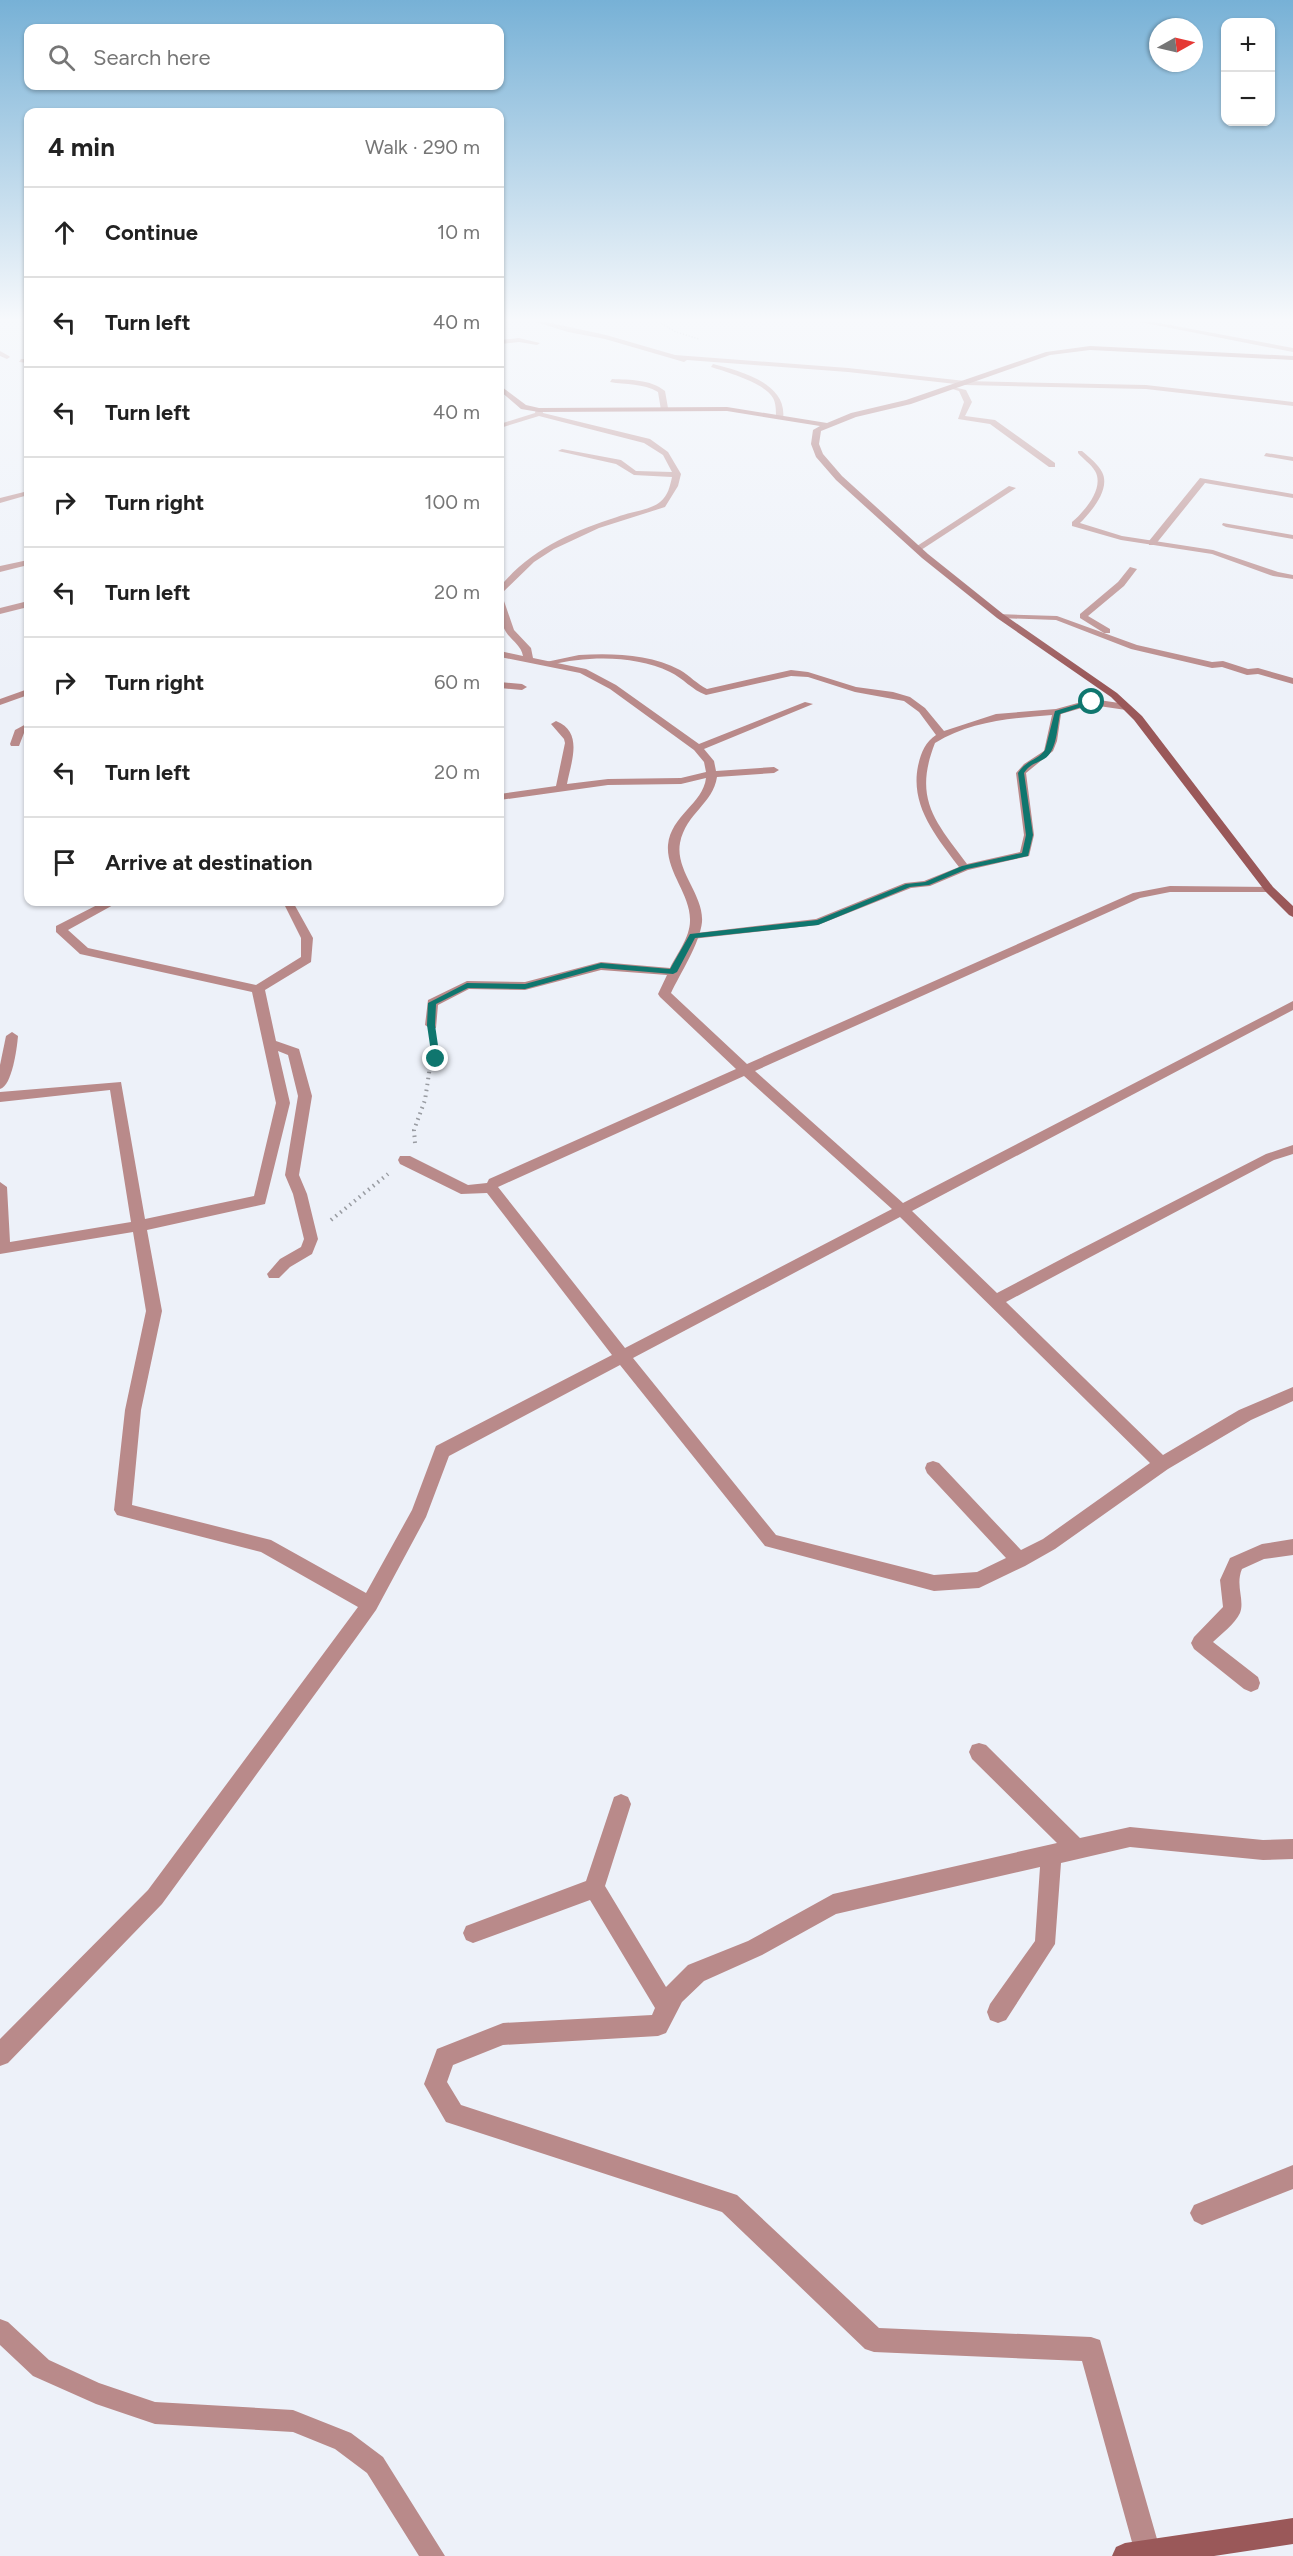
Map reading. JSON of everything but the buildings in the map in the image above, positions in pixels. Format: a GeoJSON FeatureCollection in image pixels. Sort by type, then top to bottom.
{"type":"FeatureCollection","features":[{"type":"Feature","properties":{"kind":"street"},"geometry":{"type":"LineString","coordinates":[[504,585],[535,559],[571,535],[662,505],[673,494],[677,483],[676,474],[661,448],[648,441]]}},
{"type":"Feature","properties":{"kind":"street"},"geometry":{"type":"LineString","coordinates":[[815,441],[819,455],[839,478],[958,584],[1106,690],[1126,707],[1175,764],[1269,889],[1293,913]]}},
{"type":"Feature","properties":{"kind":"street"},"geometry":{"type":"LineString","coordinates":[[1019,441],[1052,465]]}},
{"type":"Feature","properties":{"kind":"street"},"geometry":{"type":"LineString","coordinates":[[562,452],[618,462],[634,473],[676,474]]}},
{"type":"Feature","properties":{"kind":"street"},"geometry":{"type":"LineString","coordinates":[[1152,543],[1203,480],[1293,496]]}},
{"type":"Feature","properties":{"kind":"street"},"geometry":{"type":"LineString","coordinates":[[918,548],[1012,488]]}},
{"type":"Feature","properties":{"kind":"street"},"geometry":{"type":"LineString","coordinates":[[0,501],[24,494]]}},
{"type":"Feature","properties":{"kind":"street"},"geometry":{"type":"LineString","coordinates":[[0,570],[24,564]]}},
{"type":"Feature","properties":{"kind":"street"},"geometry":{"type":"LineString","coordinates":[[0,611],[24,605]]}},
{"type":"Feature","properties":{"kind":"street"},"geometry":{"type":"LineString","coordinates":[[504,613],[510,631],[526,648],[529,659]]}},
{"type":"Feature","properties":{"kind":"street"},"geometry":{"type":"LineString","coordinates":[[504,655],[550,662],[583,671],[612,687],[698,748],[709,761],[712,774],[710,789],[681,822],[674,845],[676,862],[693,906],[696,921],[692,936],[664,994],[746,1071],[902,1210],[1162,1464]]}},
{"type":"Feature","properties":{"kind":"street"},"geometry":{"type":"LineString","coordinates":[[504,685],[522,687]]}},
{"type":"Feature","properties":{"kind":"street"},"geometry":{"type":"LineString","coordinates":[[0,702],[24,693]]}},
{"type":"Feature","properties":{"kind":"street"},"geometry":{"type":"LineString","coordinates":[[698,748],[808,704]]}},
{"type":"Feature","properties":{"kind":"street"},"geometry":{"type":"LineString","coordinates":[[556,724],[569,738],[570,743],[561,789]]}},
{"type":"Feature","properties":{"kind":"street"},"geometry":{"type":"LineString","coordinates":[[15,744],[19,732],[24,729]]}},
{"type":"Feature","properties":{"kind":"street"},"geometry":{"type":"LineString","coordinates":[[504,796],[622,781],[681,781],[712,774],[774,770]]}},
{"type":"Feature","properties":{"kind":"street"},"geometry":{"type":"LineString","coordinates":[[491,1188],[494,1183],[1137,895],[1170,889],[1269,889]]}},
{"type":"Feature","properties":{"kind":"street"},"geometry":{"type":"LineString","coordinates":[[103,906],[60,929],[84,951],[258,989],[307,959],[307,938],[290,906]]}},
{"type":"Feature","properties":{"kind":"street"},"geometry":{"type":"LineString","coordinates":[[431,1025],[432,1003],[467,985],[525,986],[601,966],[673,972]]}},
{"type":"Feature","properties":{"kind":"street"},"geometry":{"type":"LineString","coordinates":[[0,1187],[3,1249],[139,1226],[260,1200],[283,1103],[258,989]]}},
{"type":"Feature","properties":{"kind":"street"},"geometry":{"type":"LineString","coordinates":[[0,2055],[155,1896],[350,1632],[368,1607],[420,1512],[442,1451],[621,1355],[1293,1005]]}},
{"type":"Feature","properties":{"kind":"street"},"geometry":{"type":"LineString","coordinates":[[0,1085],[10,1054],[12,1036]]}},
{"type":"Feature","properties":{"kind":"street"},"geometry":{"type":"LineString","coordinates":[[270,1044],[294,1052],[306,1096],[292,1175],[300,1194],[311,1239],[307,1250],[285,1263],[274,1274]]}},
{"type":"Feature","properties":{"kind":"street"},"geometry":{"type":"LineString","coordinates":[[0,1096],[116,1085],[154,1311],[133,1410],[123,1510],[265,1545],[368,1607]]}},
{"type":"Feature","properties":{"kind":"street"},"geometry":{"type":"LineString","coordinates":[[405,1160],[465,1190],[491,1188]]}},
{"type":"Feature","properties":{"kind":"street"},"geometry":{"type":"LineString","coordinates":[[491,1188],[621,1355],[771,1541],[934,1583],[979,1580],[1019,1560],[1049,1544],[1162,1464],[1245,1415],[1293,1394]]}},
{"type":"Feature","properties":{"kind":"street"},"geometry":{"type":"LineString","coordinates":[[996,1301],[1076,1258]]}},
{"type":"Feature","properties":{"kind":"street"},"geometry":{"type":"LineString","coordinates":[[933,1468],[1019,1560]]}},
{"type":"Feature","properties":{"kind":"street"},"geometry":{"type":"LineString","coordinates":[[1251,1683],[1200,1643],[1232,1610],[1229,1580],[1236,1564],[1262,1552],[1293,1547]]}},
{"type":"Feature","properties":{"kind":"street"},"geometry":{"type":"LineString","coordinates":[[979,1752],[1077,1849]]}},
{"type":"Feature","properties":{"kind":"street"},"geometry":{"type":"LineString","coordinates":[[621,1804],[594,1888],[667,2008]]}},
{"type":"Feature","properties":{"kind":"street"},"geometry":{"type":"LineString","coordinates":[[1293,1849],[1263,1850],[1130,1838],[833,1905],[755,1948],[696,1973],[674,1994],[658,2025],[503,2034],[445,2057],[435,2084],[453,2114],[729,2203],[874,2340],[1091,2349],[1137,2554],[1293,2531]]}},
{"type":"Feature","properties":{"kind":"street"},"geometry":{"type":"LineString","coordinates":[[998,2012],[1046,1944],[1051,1855]]}},
{"type":"Feature","properties":{"kind":"street"},"geometry":{"type":"LineString","coordinates":[[473,1933],[594,1888]]}},
{"type":"Feature","properties":{"kind":"street"},"geometry":{"type":"LineString","coordinates":[[1202,2213],[1293,2177]]}},
{"type":"Feature","properties":{"kind":"lane"},"geometry":{"type":"LineString","coordinates":[[1080,452],[1100,474],[1101,484],[1085,516],[1075,524],[1121,538],[1213,552],[1276,574],[1293,577]]}},
{"type":"Feature","properties":{"kind":"lane"},"geometry":{"type":"LineString","coordinates":[[1266,455],[1293,459]]}},
{"type":"Feature","properties":{"kind":"lane"},"geometry":{"type":"LineString","coordinates":[[1226,525],[1293,537]]}},
{"type":"Feature","properties":{"kind":"lane"},"geometry":{"type":"LineString","coordinates":[[1112,639],[1108,632],[1083,616],[1121,584],[1133,568]]}},
{"type":"Feature","properties":{"kind":"lane"},"geometry":{"type":"LineString","coordinates":[[1000,616],[1058,618],[1112,639],[1212,665],[1223,664],[1247,672],[1257,671],[1293,681]]}},
{"type":"Feature","properties":{"kind":"lane"},"geometry":{"type":"LineString","coordinates":[[550,662],[587,656],[657,664],[675,670],[706,692],[791,673],[803,673],[855,689],[893,694],[911,701],[924,710],[936,730],[942,735]]}},
{"type":"Feature","properties":{"kind":"lane"},"geometry":{"type":"LineString","coordinates":[[965,868],[937,831],[927,811],[920,780],[931,742],[942,735],[996,717],[1057,712],[1092,702],[1126,707]]}},
{"type":"Feature","properties":{"kind":"lane"},"geometry":{"type":"LineString","coordinates":[[692,936],[818,922],[909,885],[926,884],[965,868],[1025,854],[1029,835],[1021,773],[1028,763],[1044,757],[1049,750],[1057,712]]}},
{"type":"Feature","properties":{"kind":"lane"},"geometry":{"type":"LineString","coordinates":[[1076,1258],[1270,1157],[1293,1149]]}},
{"type":"Feature","properties":{"kind":"lane"},"geometry":{"type":"LineString","coordinates":[[0,2330],[41,2368],[96,2393],[155,2413],[293,2421],[343,2441],[375,2465],[433,2556]]}},
{"type":"Feature","properties":{"kind":"path"},"geometry":{"type":"LineString","coordinates":[[306,1224],[332,1220],[416,1149],[414,1130],[425,1100],[431,1060],[436,1059],[431,1025]]}},
{"type":"Feature","properties":{"kind":"route"},"geometry":{"type":"LineString","coordinates":[[436,1059],[431,1025],[432,1003],[467,985],[525,986],[601,966],[673,972],[692,936],[818,922],[858,908],[909,885],[926,884],[965,868],[1025,854],[1029,835],[1021,773],[1028,763],[1044,757],[1049,750],[1057,712],[1092,702]]}}]}
